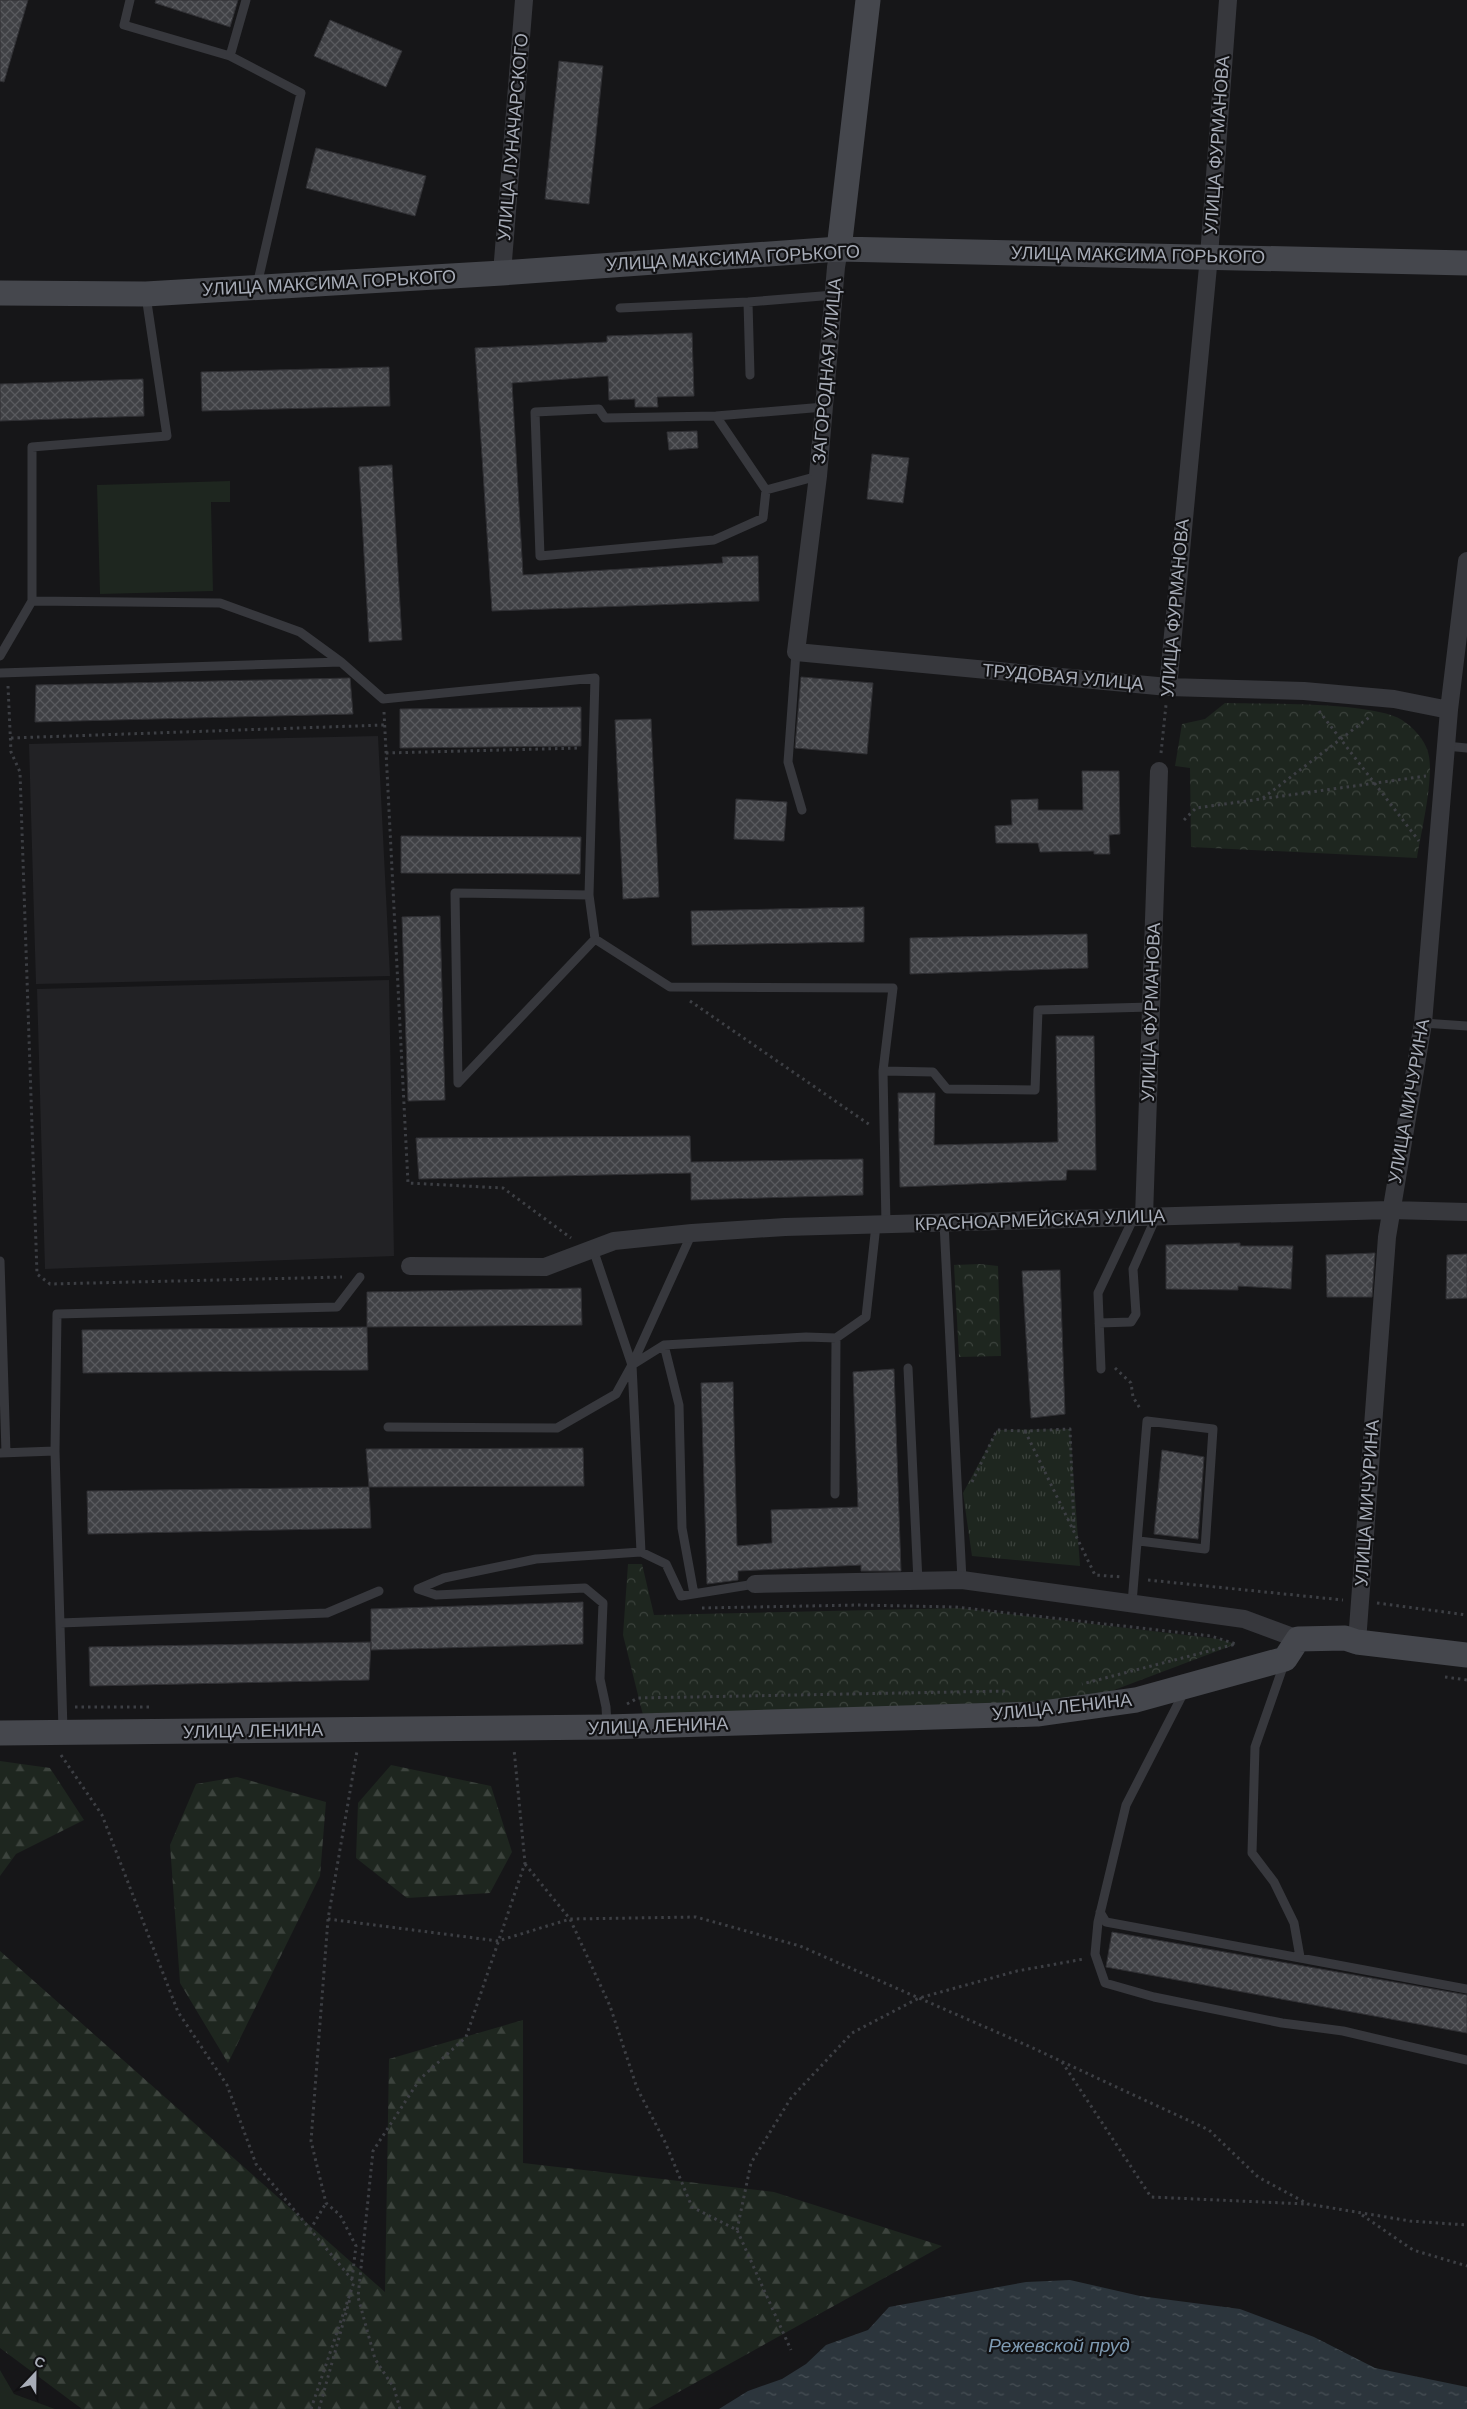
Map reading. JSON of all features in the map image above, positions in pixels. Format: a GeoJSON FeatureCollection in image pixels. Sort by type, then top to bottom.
{"type":"FeatureCollection","features":[{"type":"Feature","properties":{"kind":"street","name":"УЛИЦА ЛУНАЧАРСКОГО"},"geometry":{"type":"LineString","coordinates":[[502,273],[524,0]]}},
{"type":"Feature","properties":{"kind":"street","name":"ЗАГОРОДНАЯ УЛИЦА"},"geometry":{"type":"LineString","coordinates":[[796,652],[818,476],[834,295],[868,0]]}},
{"type":"Feature","properties":{"kind":"street","name":"УЛИЦА ФУРМАНОВА"},"geometry":{"type":"LineString","coordinates":[[1168,687],[1209,256],[1228,0]]}},
{"type":"Feature","properties":{"kind":"street","name":"УЛИЦА МАКСИМА ГОРЬКОГО"},"geometry":{"type":"LineString","coordinates":[[0,293],[146,294],[502,273],[839,249],[1467,263]]}},
{"type":"Feature","properties":{"kind":"street","name":"УЛИЦА МИЧУРИНА"},"geometry":{"type":"LineString","coordinates":[[1357,1642],[1390,1210],[1423,1023],[1449,710],[1467,560]]}},
{"type":"Feature","properties":{"kind":"street","name":"ТРУДОВАЯ УЛИЦА"},"geometry":{"type":"LineString","coordinates":[[796,652],[1168,687],[1304,691],[1394,699],[1449,710]]}},
{"type":"Feature","properties":{"kind":"street","name":"УЛИЦА ФУРМАНОВА"},"geometry":{"type":"LineString","coordinates":[[1145,1217],[1159,771]]}},
{"type":"Feature","properties":{"kind":"street","name":"КРАСНОАРМЕЙСКАЯ УЛИЦА"},"geometry":{"type":"LineString","coordinates":[[410,1266],[545,1267],[614,1241],[692,1233],[785,1227],[1390,1210],[1467,1212]]}},
{"type":"Feature","properties":{"kind":"street","name":"УЛИЦА ЛЕНИНА"},"geometry":{"type":"LineString","coordinates":[[755,1584],[962,1580],[1244,1619],[1292,1649]]}},
{"type":"Feature","properties":{"kind":"street","name":"УЛИЦА ЛЕНИНА"},"geometry":{"type":"LineString","coordinates":[[0,1733],[607,1727],[1037,1714],[1136,1700],[1188,1685],[1292,1649],[1345,1638],[1357,1642],[1467,1655]]}},
{"type":"Feature","properties":{"kind":"lane"},"geometry":{"type":"LineString","coordinates":[[130,0],[124,25],[230,56],[301,93],[257,287]]}},
{"type":"Feature","properties":{"kind":"lane"},"geometry":{"type":"LineString","coordinates":[[230,56],[246,0]]}},
{"type":"Feature","properties":{"kind":"lane"},"geometry":{"type":"LineString","coordinates":[[0,656],[32,601],[32,447],[167,436],[146,294]]}},
{"type":"Feature","properties":{"kind":"lane"},"geometry":{"type":"LineString","coordinates":[[620,308],[748,302],[834,295]]}},
{"type":"Feature","properties":{"kind":"lane"},"geometry":{"type":"LineString","coordinates":[[748,302],[750,375]]}},
{"type":"Feature","properties":{"kind":"lane"},"geometry":{"type":"LineString","coordinates":[[716,416],[766,490],[763,518],[714,540],[540,556],[535,412],[599,409],[605,418],[716,416],[824,407]]}},
{"type":"Feature","properties":{"kind":"lane"},"geometry":{"type":"LineString","coordinates":[[766,490],[818,476]]}},
{"type":"Feature","properties":{"kind":"lane"},"geometry":{"type":"LineString","coordinates":[[32,601],[220,603],[300,632],[341,662],[383,699],[595,678],[591,748],[589,895],[594,939],[458,1083],[456,893],[589,895]]}},
{"type":"Feature","properties":{"kind":"lane"},"geometry":{"type":"LineString","coordinates":[[796,652],[788,762],[802,810]]}},
{"type":"Feature","properties":{"kind":"lane"},"geometry":{"type":"LineString","coordinates":[[4,673],[341,662]]}},
{"type":"Feature","properties":{"kind":"lane"},"geometry":{"type":"LineString","coordinates":[[1446,746],[1467,748]]}},
{"type":"Feature","properties":{"kind":"lane"},"geometry":{"type":"LineString","coordinates":[[594,939],[670,986],[893,988],[883,1072],[881,1225],[866,1317],[836,1338],[806,1337],[664,1345],[632,1365]]}},
{"type":"Feature","properties":{"kind":"lane"},"geometry":{"type":"LineString","coordinates":[[883,1072],[933,1072],[947,1089],[1035,1090],[1038,1010],[1151,1007]]}},
{"type":"Feature","properties":{"kind":"lane"},"geometry":{"type":"LineString","coordinates":[[1423,1023],[1467,1026]]}},
{"type":"Feature","properties":{"kind":"lane"},"geometry":{"type":"LineString","coordinates":[[1099,1323],[1131,1322],[1136,1314],[1132,1269],[1145,1217]]}},
{"type":"Feature","properties":{"kind":"lane"},"geometry":{"type":"LineString","coordinates":[[1101,1369],[1098,1293],[1145,1217]]}},
{"type":"Feature","properties":{"kind":"lane"},"geometry":{"type":"LineString","coordinates":[[944,1223],[962,1580]]}},
{"type":"Feature","properties":{"kind":"lane"},"geometry":{"type":"LineString","coordinates":[[388,1427],[557,1428],[616,1394],[632,1365],[692,1233]]}},
{"type":"Feature","properties":{"kind":"lane"},"geometry":{"type":"LineString","coordinates":[[593,1249],[632,1365],[641,1552]]}},
{"type":"Feature","properties":{"kind":"lane"},"geometry":{"type":"LineString","coordinates":[[0,1260],[3,1453],[55,1451]]}},
{"type":"Feature","properties":{"kind":"lane"},"geometry":{"type":"LineString","coordinates":[[55,1733],[60,1623],[55,1451],[57,1314],[337,1307],[360,1277]]}},
{"type":"Feature","properties":{"kind":"lane"},"geometry":{"type":"LineString","coordinates":[[835,1494],[836,1338]]}},
{"type":"Feature","properties":{"kind":"lane"},"geometry":{"type":"LineString","coordinates":[[664,1345],[679,1404],[682,1528],[694,1594]]}},
{"type":"Feature","properties":{"kind":"lane"},"geometry":{"type":"LineString","coordinates":[[908,1368],[918,1582]]}},
{"type":"Feature","properties":{"kind":"lane"},"geometry":{"type":"LineString","coordinates":[[1132,1603],[1139,1541],[1147,1421],[1213,1430],[1205,1549],[1139,1541]]}},
{"type":"Feature","properties":{"kind":"lane"},"geometry":{"type":"LineString","coordinates":[[607,1727],[606,1706],[600,1679],[603,1603],[585,1588],[436,1595],[418,1588],[444,1578],[536,1559],[641,1552],[666,1564],[681,1596],[755,1584]]}},
{"type":"Feature","properties":{"kind":"lane"},"geometry":{"type":"LineString","coordinates":[[60,1623],[327,1613],[379,1591]]}},
{"type":"Feature","properties":{"kind":"lane"},"geometry":{"type":"LineString","coordinates":[[1292,1649],[1255,1748],[1252,1852],[1274,1882],[1294,1923],[1300,1956]]}},
{"type":"Feature","properties":{"kind":"lane"},"geometry":{"type":"LineString","coordinates":[[1188,1685],[1126,1804],[1100,1912],[1095,1954],[1105,1983],[1154,1996],[1282,2023],[1343,2031],[1467,2060]]}},
{"type":"Feature","properties":{"kind":"lane"},"geometry":{"type":"LineString","coordinates":[[1100,1912],[1106,1922],[1300,1956],[1467,1989]]}},
{"type":"Feature","properties":{"kind":"path"},"geometry":{"type":"LineString","coordinates":[[4,673],[11,752],[20,772],[38,1274],[50,1284],[360,1277]]}},
{"type":"Feature","properties":{"kind":"path","name":"УЛИЦА ФУРМАНОВА"},"geometry":{"type":"LineString","coordinates":[[1159,771],[1168,687]]}},
{"type":"Feature","properties":{"kind":"path"},"geometry":{"type":"LineString","coordinates":[[1304,691],[1422,844]]}},
{"type":"Feature","properties":{"kind":"path"},"geometry":{"type":"LineString","coordinates":[[383,699],[408,1183],[503,1188],[569,1238],[578,1239]]}},
{"type":"Feature","properties":{"kind":"path"},"geometry":{"type":"LineString","coordinates":[[1261,800],[1340,738],[1394,699]]}},
{"type":"Feature","properties":{"kind":"path"},"geometry":{"type":"LineString","coordinates":[[10,738],[384,725]]}},
{"type":"Feature","properties":{"kind":"path"},"geometry":{"type":"LineString","coordinates":[[386,753],[591,748]]}},
{"type":"Feature","properties":{"kind":"path"},"geometry":{"type":"LineString","coordinates":[[1184,820],[1196,808],[1444,773]]}},
{"type":"Feature","properties":{"kind":"path"},"geometry":{"type":"LineString","coordinates":[[670,986],[883,1134]]}},
{"type":"Feature","properties":{"kind":"path"},"geometry":{"type":"LineString","coordinates":[[1100,1354],[1132,1383],[1133,1397],[1147,1421]]}},
{"type":"Feature","properties":{"kind":"path"},"geometry":{"type":"LineString","coordinates":[[958,1512],[996,1430],[1025,1431],[1070,1428],[1074,1531]]}},
{"type":"Feature","properties":{"kind":"path"},"geometry":{"type":"LineString","coordinates":[[1025,1431],[1095,1575],[1360,1602],[1390,1603],[1467,1615]]}},
{"type":"Feature","properties":{"kind":"path"},"geometry":{"type":"LineString","coordinates":[[701,1608],[858,1605],[955,1607],[1211,1636],[1236,1644],[1076,1685]]}},
{"type":"Feature","properties":{"kind":"path"},"geometry":{"type":"LineString","coordinates":[[638,1698],[1008,1691]]}},
{"type":"Feature","properties":{"kind":"path"},"geometry":{"type":"LineString","coordinates":[[400,2409],[394,2388],[375,2359],[358,2297],[373,2151],[420,2079],[466,2037],[525,1863],[513,1728]]}},
{"type":"Feature","properties":{"kind":"path"},"geometry":{"type":"LineString","coordinates":[[319,2409],[354,2282],[352,2280],[356,2246],[340,2215],[326,2203],[310,2141],[328,1919],[361,1730]]}},
{"type":"Feature","properties":{"kind":"path"},"geometry":{"type":"LineString","coordinates":[[55,1733],[102,1815],[178,2012],[227,2085],[256,2164],[352,2280]]}},
{"type":"Feature","properties":{"kind":"path"},"geometry":{"type":"LineString","coordinates":[[525,1863],[570,1919],[610,2006],[637,2088],[665,2142],[692,2207],[737,2230]]}},
{"type":"Feature","properties":{"kind":"path"},"geometry":{"type":"LineString","coordinates":[[328,1919],[498,1941],[570,1919],[696,1917],[800,1946],[1062,2062],[1209,2130],[1258,2176],[1308,2204]]}},
{"type":"Feature","properties":{"kind":"path"},"geometry":{"type":"LineString","coordinates":[[791,2350],[737,2230],[751,2162],[791,2098],[852,2033],[919,1998],[1017,1971],[1079,1961],[1095,1954]]}},
{"type":"Feature","properties":{"kind":"path"},"geometry":{"type":"LineString","coordinates":[[1062,2062],[1151,2197],[1308,2204],[1410,2222],[1467,2226]]}},
{"type":"Feature","properties":{"kind":"path"},"geometry":{"type":"LineString","coordinates":[[310,2230],[326,2203]]}},
{"type":"Feature","properties":{"kind":"path"},"geometry":{"type":"LineString","coordinates":[[1359,2213],[1413,2250],[1467,2266]]}},
{"type":"Feature","properties":{"kind":"path"},"geometry":{"type":"LineString","coordinates":[[311,2409],[352,2289]]}},
{"type":"Feature","properties":{"kind":"shaded area"},"geometry":{"type":"Polygon","coordinates":[[[378,736],[390,976],[36,984],[29,744],[378,736]]]}},
{"type":"Feature","properties":{"kind":"shaded area"},"geometry":{"type":"Polygon","coordinates":[[[389,980],[394,1256],[45,1269],[37,989],[389,980]]]}},
{"type":"Feature","properties":{"kind":"green space"},"geometry":{"type":"Polygon","coordinates":[[[230,481],[230,502],[211,502],[213,591],[100,594],[97,485],[230,481]]]}},
{"type":"Feature","properties":{"kind":"green space"},"geometry":{"type":"Polygon","coordinates":[[[1225,703],[1344,707],[1388,714],[1406,723],[1418,734],[1424,743],[1430,762],[1429,789],[1417,858],[1191,847],[1190,768],[1175,766],[1182,724],[1205,719],[1225,703]]]}},
{"type":"Feature","properties":{"kind":"green space"},"geometry":{"type":"Polygon","coordinates":[[[980,1264],[998,1266],[1001,1356],[959,1357],[954,1265],[980,1264]]]}},
{"type":"Feature","properties":{"kind":"green space"},"geometry":{"type":"Polygon","coordinates":[[[1070,1429],[1080,1566],[972,1556],[963,1493],[997,1430],[1070,1429]]]}},
{"type":"Feature","properties":{"kind":"green space"},"geometry":{"type":"Polygon","coordinates":[[[628,1564],[642,1564],[654,1615],[960,1608],[1219,1639],[1236,1644],[1101,1695],[1051,1704],[643,1715],[623,1635],[628,1564]]]}},
{"type":"Feature","properties":{"kind":"green space"},"geometry":{"type":"Polygon","coordinates":[[[0,1761],[50,1768],[84,1820],[16,1854],[0,1876],[0,1761]]]}},
{"type":"Feature","properties":{"kind":"green space"},"geometry":{"type":"Polygon","coordinates":[[[391,1765],[491,1786],[512,1852],[490,1893],[407,1898],[356,1858],[358,1803],[391,1765]]]}},
{"type":"Feature","properties":{"kind":"green space"},"geometry":{"type":"Polygon","coordinates":[[[237,1777],[326,1802],[320,1876],[228,2063],[180,1983],[170,1845],[196,1784],[237,1777]]]}},
{"type":"Feature","properties":{"kind":"green space"},"geometry":{"type":"Polygon","coordinates":[[[0,1951],[385,2292],[389,2059],[523,2020],[523,2163],[774,2192],[942,2246],[648,2409],[82,2409],[0,2348],[0,1951]]]}},
{"type":"Feature","properties":{"kind":"green space"},"geometry":{"type":"Polygon","coordinates":[[[0,2370],[14,2394],[55,2409],[0,2409],[0,2370]]]}},
{"type":"Feature","properties":{"kind":"water","name":"Режевской пруд"},"geometry":{"type":"Polygon","coordinates":[[[1070,2280],[1140,2296],[1240,2309],[1314,2337],[1375,2368],[1467,2387],[1467,2409],[719,2409],[748,2391],[782,2379],[806,2364],[826,2345],[868,2330],[889,2307],[1026,2282],[1070,2280]]]}},
{"type":"Feature","properties":{"kind":"building"},"geometry":{"type":"Polygon","coordinates":[[[0,0],[28,0],[4,82],[0,81],[0,0]]]}},
{"type":"Feature","properties":{"kind":"building"},"geometry":{"type":"Polygon","coordinates":[[[156,0],[238,0],[230,27],[155,3],[156,0]]]}},
{"type":"Feature","properties":{"kind":"building"},"geometry":{"type":"Polygon","coordinates":[[[330,20],[402,51],[386,87],[314,56],[330,20]]]}},
{"type":"Feature","properties":{"kind":"building"},"geometry":{"type":"Polygon","coordinates":[[[559,61],[603,66],[589,204],[545,199],[559,61]]]}},
{"type":"Feature","properties":{"kind":"building"},"geometry":{"type":"Polygon","coordinates":[[[316,148],[426,176],[415,216],[306,188],[316,148]]]}},
{"type":"Feature","properties":{"kind":"building"},"geometry":{"type":"Polygon","coordinates":[[[692,333],[694,396],[657,397],[658,407],[635,407],[635,399],[609,400],[608,376],[512,383],[523,575],[723,563],[722,557],[758,556],[759,601],[492,611],[475,348],[607,342],[607,336],[692,333]]]}},
{"type":"Feature","properties":{"kind":"building"},"geometry":{"type":"Polygon","coordinates":[[[389,367],[390,406],[202,411],[201,372],[389,367]]]}},
{"type":"Feature","properties":{"kind":"building"},"geometry":{"type":"Polygon","coordinates":[[[143,379],[144,416],[0,421],[0,384],[143,379]]]}},
{"type":"Feature","properties":{"kind":"building"},"geometry":{"type":"Polygon","coordinates":[[[697,431],[698,448],[669,450],[667,432],[697,431]]]}},
{"type":"Feature","properties":{"kind":"building"},"geometry":{"type":"Polygon","coordinates":[[[872,454],[909,458],[903,503],[867,499],[872,454]]]}},
{"type":"Feature","properties":{"kind":"building"},"geometry":{"type":"Polygon","coordinates":[[[392,465],[402,640],[369,642],[359,467],[392,465]]]}},
{"type":"Feature","properties":{"kind":"building"},"geometry":{"type":"Polygon","coordinates":[[[801,677],[873,683],[867,754],[795,748],[801,677]]]}},
{"type":"Feature","properties":{"kind":"building"},"geometry":{"type":"Polygon","coordinates":[[[350,678],[353,714],[35,722],[36,685],[350,678]]]}},
{"type":"Feature","properties":{"kind":"building"},"geometry":{"type":"Polygon","coordinates":[[[581,707],[581,746],[400,748],[400,709],[581,707]]]}},
{"type":"Feature","properties":{"kind":"building"},"geometry":{"type":"Polygon","coordinates":[[[651,719],[659,897],[623,899],[615,720],[651,719]]]}},
{"type":"Feature","properties":{"kind":"building"},"geometry":{"type":"Polygon","coordinates":[[[1082,771],[1119,771],[1120,834],[1109,835],[1110,854],[1094,854],[1094,851],[1040,852],[1038,843],[996,843],[995,826],[1012,825],[1011,800],[1038,799],[1038,810],[1083,810],[1082,771]]]}},
{"type":"Feature","properties":{"kind":"building"},"geometry":{"type":"Polygon","coordinates":[[[736,799],[787,802],[784,841],[734,839],[736,799]]]}},
{"type":"Feature","properties":{"kind":"building"},"geometry":{"type":"Polygon","coordinates":[[[401,836],[581,837],[580,874],[401,873],[401,836]]]}},
{"type":"Feature","properties":{"kind":"building"},"geometry":{"type":"Polygon","coordinates":[[[864,907],[864,942],[692,945],[691,911],[864,907]]]}},
{"type":"Feature","properties":{"kind":"building"},"geometry":{"type":"Polygon","coordinates":[[[440,916],[445,1100],[408,1101],[402,917],[440,916]]]}},
{"type":"Feature","properties":{"kind":"building"},"geometry":{"type":"Polygon","coordinates":[[[1087,934],[1088,968],[910,974],[910,938],[1087,934]]]}},
{"type":"Feature","properties":{"kind":"building"},"geometry":{"type":"Polygon","coordinates":[[[1056,1036],[1094,1036],[1096,1170],[1067,1170],[1066,1180],[900,1187],[898,1093],[935,1093],[934,1145],[1058,1142],[1056,1036]]]}},
{"type":"Feature","properties":{"kind":"building"},"geometry":{"type":"Polygon","coordinates":[[[690,1136],[691,1162],[863,1159],[863,1195],[691,1200],[691,1173],[419,1179],[416,1138],[690,1136]]]}},
{"type":"Feature","properties":{"kind":"building"},"geometry":{"type":"Polygon","coordinates":[[[1240,1243],[1240,1246],[1293,1246],[1291,1289],[1238,1286],[1238,1290],[1166,1289],[1166,1245],[1240,1243]]]}},
{"type":"Feature","properties":{"kind":"building"},"geometry":{"type":"Polygon","coordinates":[[[1375,1253],[1372,1297],[1327,1297],[1326,1255],[1375,1253]]]}},
{"type":"Feature","properties":{"kind":"building"},"geometry":{"type":"Polygon","coordinates":[[[1467,1254],[1467,1298],[1446,1299],[1447,1255],[1467,1254]]]}},
{"type":"Feature","properties":{"kind":"building"},"geometry":{"type":"Polygon","coordinates":[[[1060,1270],[1065,1414],[1031,1418],[1022,1271],[1060,1270]]]}},
{"type":"Feature","properties":{"kind":"building"},"geometry":{"type":"Polygon","coordinates":[[[581,1288],[582,1325],[367,1327],[367,1292],[581,1288]]]}},
{"type":"Feature","properties":{"kind":"building"},"geometry":{"type":"Polygon","coordinates":[[[367,1327],[368,1370],[83,1373],[82,1330],[367,1327]]]}},
{"type":"Feature","properties":{"kind":"building"},"geometry":{"type":"Polygon","coordinates":[[[894,1369],[901,1571],[861,1571],[861,1565],[738,1571],[738,1580],[707,1584],[701,1383],[733,1382],[737,1546],[772,1543],[771,1510],[858,1507],[853,1372],[894,1369]]]}},
{"type":"Feature","properties":{"kind":"building"},"geometry":{"type":"Polygon","coordinates":[[[583,1448],[584,1486],[369,1487],[366,1449],[583,1448]]]}},
{"type":"Feature","properties":{"kind":"building"},"geometry":{"type":"Polygon","coordinates":[[[1162,1450],[1204,1457],[1198,1539],[1154,1534],[1162,1450]]]}},
{"type":"Feature","properties":{"kind":"building"},"geometry":{"type":"Polygon","coordinates":[[[369,1487],[371,1528],[88,1534],[87,1491],[369,1487]]]}},
{"type":"Feature","properties":{"kind":"building"},"geometry":{"type":"Polygon","coordinates":[[[583,1602],[583,1644],[371,1650],[371,1609],[583,1602]]]}},
{"type":"Feature","properties":{"kind":"building"},"geometry":{"type":"Polygon","coordinates":[[[371,1642],[369,1680],[90,1686],[89,1647],[371,1642]]]}},
{"type":"Feature","properties":{"kind":"building"},"geometry":{"type":"Polygon","coordinates":[[[1112,1932],[1467,1995],[1467,2033],[1106,1967],[1112,1932]]]}}]}
